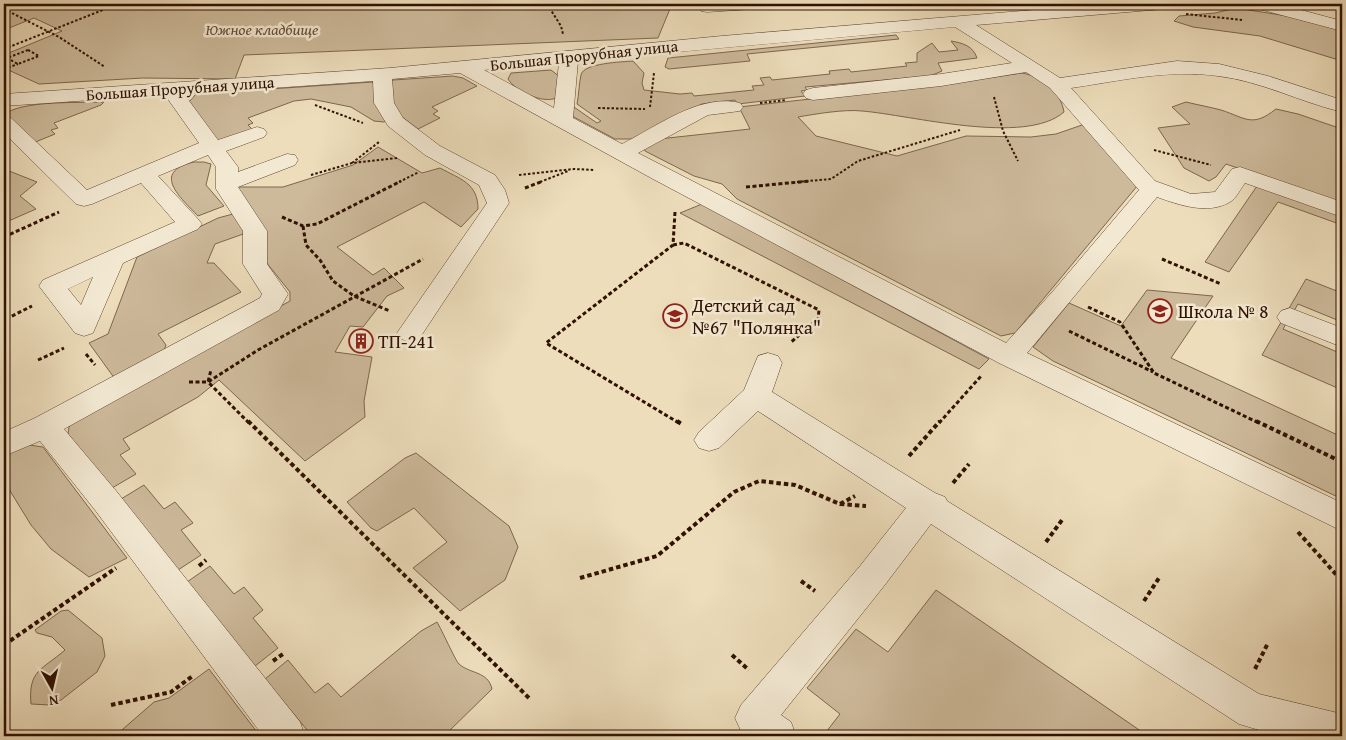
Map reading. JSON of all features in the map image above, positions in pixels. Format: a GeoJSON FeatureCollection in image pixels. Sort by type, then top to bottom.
{"type":"FeatureCollection","features":[{"type":"Feature","properties":{"kind":"street"},"geometry":{"type":"LineString","coordinates":[[722,42],[707,5],[752,4]]}},
{"type":"Feature","properties":{"kind":"street","name":"Большая Прорубная улица"},"geometry":{"type":"LineString","coordinates":[[4,100],[464,67],[722,42],[932,16],[958,21],[1063,8],[1163,4]]}},
{"type":"Feature","properties":{"kind":"street"},"geometry":{"type":"LineString","coordinates":[[1261,4],[1342,26]]}},
{"type":"Feature","properties":{"kind":"street"},"geometry":{"type":"LineString","coordinates":[[958,21],[1058,84],[1147,186],[1189,201],[1212,200],[1223,197],[1240,174],[1342,210]]}},
{"type":"Feature","properties":{"kind":"street"},"geometry":{"type":"LineString","coordinates":[[563,119],[569,56]]}},
{"type":"Feature","properties":{"kind":"street"},"geometry":{"type":"LineString","coordinates":[[812,94],[1029,66]]}},
{"type":"Feature","properties":{"kind":"street"},"geometry":{"type":"LineString","coordinates":[[464,67],[702,196],[1006,354],[1342,518]]}},
{"type":"Feature","properties":{"kind":"street"},"geometry":{"type":"LineString","coordinates":[[1058,84],[1177,67],[1219,70],[1260,80],[1342,106]]}},
{"type":"Feature","properties":{"kind":"street"},"geometry":{"type":"LineString","coordinates":[[383,74],[382,98],[387,111],[398,126],[487,180],[494,190],[498,203],[414,328]]}},
{"type":"Feature","properties":{"kind":"street"},"geometry":{"type":"LineString","coordinates":[[4,84],[6,91],[4,100]]}},
{"type":"Feature","properties":{"kind":"street"},"geometry":{"type":"LineString","coordinates":[[4,445],[45,426],[270,304],[275,294],[256,264],[255,231],[227,189],[227,167],[163,89]]}},
{"type":"Feature","properties":{"kind":"street"},"geometry":{"type":"LineString","coordinates":[[620,151],[651,138],[703,110],[733,107]]}},
{"type":"Feature","properties":{"kind":"street"},"geometry":{"type":"LineString","coordinates":[[4,122],[84,200],[212,148],[257,133]]}},
{"type":"Feature","properties":{"kind":"street"},"geometry":{"type":"LineString","coordinates":[[228,184],[287,160]]}},
{"type":"Feature","properties":{"kind":"street"},"geometry":{"type":"LineString","coordinates":[[113,258],[190,224],[146,174]]}},
{"type":"Feature","properties":{"kind":"street"},"geometry":{"type":"LineString","coordinates":[[1006,354],[1043,318],[1153,188]]}},
{"type":"Feature","properties":{"kind":"street"},"geometry":{"type":"LineString","coordinates":[[1290,317],[1342,338]]}},
{"type":"Feature","properties":{"kind":"street"},"geometry":{"type":"LineString","coordinates":[[709,440],[756,396],[768,363]]}},
{"type":"Feature","properties":{"kind":"street"},"geometry":{"type":"LineString","coordinates":[[756,396],[889,478],[928,509],[1252,710],[1342,733]]}},
{"type":"Feature","properties":{"kind":"street"},"geometry":{"type":"LineString","coordinates":[[45,426],[106,501],[286,736]]}},
{"type":"Feature","properties":{"kind":"street"},"geometry":{"type":"LineString","coordinates":[[777,736],[754,718],[928,509]]}},
{"type":"Feature","properties":{"kind":"path"},"geometry":{"type":"LineString","coordinates":[[4,49],[118,4]]}},
{"type":"Feature","properties":{"kind":"path"},"geometry":{"type":"LineString","coordinates":[[547,4],[561,26],[569,56]]}},
{"type":"Feature","properties":{"kind":"path"},"geometry":{"type":"LineString","coordinates":[[4,9],[48,31],[112,71],[163,89]]}},
{"type":"Feature","properties":{"kind":"path"},"geometry":{"type":"LineString","coordinates":[[4,69],[18,64],[39,56],[28,50],[7,58],[18,64]]}},
{"type":"Feature","properties":{"kind":"path"},"geometry":{"type":"LineString","coordinates":[[651,138],[649,115],[654,72]]}},
{"type":"Feature","properties":{"kind":"path"},"geometry":{"type":"LineString","coordinates":[[984,73],[998,106],[1003,131],[1018,161]]}},
{"type":"Feature","properties":{"kind":"path"},"geometry":{"type":"LineString","coordinates":[[764,103],[778,101]]}},
{"type":"Feature","properties":{"kind":"path"},"geometry":{"type":"LineString","coordinates":[[312,104],[372,126],[398,126]]}},
{"type":"Feature","properties":{"kind":"path"},"geometry":{"type":"LineString","coordinates":[[352,163],[398,126]]}},
{"type":"Feature","properties":{"kind":"path"},"geometry":{"type":"LineString","coordinates":[[702,196],[742,188],[831,179],[858,161],[960,130]]}},
{"type":"Feature","properties":{"kind":"path"},"geometry":{"type":"LineString","coordinates":[[1112,146],[1159,151],[1240,174]]}},
{"type":"Feature","properties":{"kind":"path"},"geometry":{"type":"LineString","coordinates":[[498,203],[533,184],[620,151]]}},
{"type":"Feature","properties":{"kind":"path"},"geometry":{"type":"LineString","coordinates":[[246,217],[281,217],[302,226],[317,224],[448,158]]}},
{"type":"Feature","properties":{"kind":"path"},"geometry":{"type":"LineString","coordinates":[[487,180],[574,169],[602,171]]}},
{"type":"Feature","properties":{"kind":"path"},"geometry":{"type":"LineString","coordinates":[[4,237],[84,200]]}},
{"type":"Feature","properties":{"kind":"path"},"geometry":{"type":"LineString","coordinates":[[673,245],[675,210]]}},
{"type":"Feature","properties":{"kind":"path"},"geometry":{"type":"LineString","coordinates":[[302,226],[306,245],[320,260],[333,281],[354,296],[414,328]]}},
{"type":"Feature","properties":{"kind":"path"},"geometry":{"type":"LineString","coordinates":[[709,440],[546,343],[673,245],[684,243],[819,310],[818,319],[768,363]]}},
{"type":"Feature","properties":{"kind":"path"},"geometry":{"type":"LineString","coordinates":[[186,382],[208,382],[258,350],[426,258]]}},
{"type":"Feature","properties":{"kind":"path"},"geometry":{"type":"LineString","coordinates":[[1162,259],[1221,284]]}},
{"type":"Feature","properties":{"kind":"path"},"geometry":{"type":"LineString","coordinates":[[1043,318],[1342,462]]}},
{"type":"Feature","properties":{"kind":"path"},"geometry":{"type":"LineString","coordinates":[[1120,322],[1154,372]]}},
{"type":"Feature","properties":{"kind":"path"},"geometry":{"type":"LineString","coordinates":[[38,360],[64,347]]}},
{"type":"Feature","properties":{"kind":"path"},"geometry":{"type":"LineString","coordinates":[[840,504],[889,478],[1006,354]]}},
{"type":"Feature","properties":{"kind":"path"},"geometry":{"type":"LineString","coordinates":[[208,382],[212,368]]}},
{"type":"Feature","properties":{"kind":"path"},"geometry":{"type":"LineString","coordinates":[[208,382],[531,700]]}},
{"type":"Feature","properties":{"kind":"path"},"geometry":{"type":"LineString","coordinates":[[580,578],[657,556],[734,492],[759,481],[795,485],[840,504],[928,509]]}},
{"type":"Feature","properties":{"kind":"path"},"geometry":{"type":"LineString","coordinates":[[4,645],[92,584]]}},
{"type":"Feature","properties":{"kind":"path"},"geometry":{"type":"LineString","coordinates":[[111,705],[171,692]]}},
{"type":"Feature","properties":{"kind":"green space","name":"Южное кладбище"},"geometry":{"type":"Polygon","coordinates":[[[4,4],[672,4],[658,38],[244,55],[235,79],[143,78],[39,84],[4,68],[4,55],[62,31],[34,18],[4,30],[4,4]]]}},
{"type":"Feature","properties":{"kind":"green space"},"geometry":{"type":"Polygon","coordinates":[[[1236,8],[1300,18],[1342,30],[1342,61],[1260,36],[1193,27],[1174,21],[1179,16],[1215,13],[1236,8]]]}},
{"type":"Feature","properties":{"kind":"green space"},"geometry":{"type":"Polygon","coordinates":[[[896,35],[899,39],[747,54],[750,61],[669,69],[665,67],[668,58],[896,35]]]}},
{"type":"Feature","properties":{"kind":"green space"},"geometry":{"type":"Polygon","coordinates":[[[951,41],[967,46],[977,58],[938,63],[942,71],[930,76],[805,87],[807,90],[801,91],[805,96],[738,104],[735,100],[702,104],[632,139],[615,139],[570,115],[571,105],[597,123],[601,121],[577,104],[580,78],[583,71],[604,64],[633,61],[644,73],[642,83],[644,90],[680,94],[692,93],[694,96],[754,90],[752,86],[764,85],[760,78],[770,77],[772,80],[830,74],[829,71],[849,69],[851,72],[907,66],[905,63],[917,62],[917,53],[932,43],[939,52],[958,50],[951,41]]]}},
{"type":"Feature","properties":{"kind":"green space"},"geometry":{"type":"Polygon","coordinates":[[[551,70],[560,77],[556,98],[537,98],[523,92],[508,79],[511,73],[551,70]]]}},
{"type":"Feature","properties":{"kind":"green space"},"geometry":{"type":"Polygon","coordinates":[[[1022,73],[1037,78],[1049,86],[1059,97],[1064,112],[1046,122],[1023,127],[996,128],[855,111],[830,112],[798,117],[816,136],[897,156],[966,136],[1031,137],[1056,134],[1085,124],[1138,185],[1015,333],[1001,336],[737,199],[722,184],[694,176],[645,151],[642,145],[659,139],[750,129],[739,107],[944,84],[1022,73]]]}},
{"type":"Feature","properties":{"kind":"green space"},"geometry":{"type":"Polygon","coordinates":[[[453,76],[463,78],[477,86],[432,107],[438,111],[433,114],[440,118],[418,129],[394,111],[390,82],[393,80],[453,76]]]}},
{"type":"Feature","properties":{"kind":"green space"},"geometry":{"type":"Polygon","coordinates":[[[373,82],[387,120],[384,122],[374,121],[351,107],[311,99],[294,101],[248,118],[253,123],[248,125],[253,130],[218,142],[189,102],[196,94],[373,82]]]}},
{"type":"Feature","properties":{"kind":"green space"},"geometry":{"type":"Polygon","coordinates":[[[104,102],[101,105],[54,123],[58,128],[51,130],[55,134],[33,143],[4,115],[12,110],[37,105],[104,102]]]}},
{"type":"Feature","properties":{"kind":"green space"},"geometry":{"type":"Polygon","coordinates":[[[1186,102],[1221,110],[1249,120],[1261,118],[1276,109],[1298,114],[1342,129],[1342,204],[1226,164],[1216,177],[1209,181],[1184,168],[1158,128],[1190,124],[1172,107],[1186,102]]]}},
{"type":"Feature","properties":{"kind":"green space"},"geometry":{"type":"Polygon","coordinates":[[[378,147],[422,173],[440,168],[461,179],[475,193],[478,209],[461,227],[424,202],[337,247],[373,275],[384,268],[404,288],[387,296],[363,327],[350,326],[335,352],[372,357],[364,401],[365,417],[305,461],[219,380],[198,397],[123,439],[130,449],[120,455],[136,474],[112,488],[68,434],[69,427],[79,417],[290,301],[290,292],[266,262],[235,187],[283,187],[353,165],[378,147]]]}},
{"type":"Feature","properties":{"kind":"green space"},"geometry":{"type":"Polygon","coordinates":[[[194,162],[211,164],[206,185],[224,206],[198,216],[178,194],[171,179],[174,172],[181,166],[194,162]]]}},
{"type":"Feature","properties":{"kind":"green space"},"geometry":{"type":"Polygon","coordinates":[[[4,169],[37,182],[20,196],[36,209],[4,223],[4,169]]]}},
{"type":"Feature","properties":{"kind":"green space"},"geometry":{"type":"Polygon","coordinates":[[[1263,185],[1342,214],[1342,225],[1278,202],[1229,272],[1205,262],[1257,186],[1263,185]]]}},
{"type":"Feature","properties":{"kind":"green space"},"geometry":{"type":"Polygon","coordinates":[[[702,204],[989,359],[979,369],[680,213],[702,204]]]}},
{"type":"Feature","properties":{"kind":"green space"},"geometry":{"type":"Polygon","coordinates":[[[233,214],[246,233],[215,244],[207,263],[214,263],[241,292],[158,334],[166,345],[164,350],[115,379],[89,343],[108,334],[137,257],[218,218],[233,214]]]}},
{"type":"Feature","properties":{"kind":"green space"},"geometry":{"type":"Polygon","coordinates":[[[1306,279],[1342,293],[1342,322],[1298,304],[1283,329],[1342,354],[1342,390],[1262,355],[1306,279]]]}},
{"type":"Feature","properties":{"kind":"green space"},"geometry":{"type":"Polygon","coordinates":[[[1147,290],[1213,296],[1171,358],[1342,437],[1342,499],[1053,361],[1033,347],[1069,303],[1121,326],[1147,290]]]}},
{"type":"Feature","properties":{"kind":"green space"},"geometry":{"type":"Polygon","coordinates":[[[29,445],[43,447],[127,558],[89,577],[51,549],[31,525],[4,481],[4,455],[29,445]]]}},
{"type":"Feature","properties":{"kind":"green space"},"geometry":{"type":"Polygon","coordinates":[[[416,453],[509,526],[518,547],[505,580],[460,611],[413,568],[447,542],[414,508],[377,531],[371,528],[347,502],[405,458],[416,453]]]}},
{"type":"Feature","properties":{"kind":"green space"},"geometry":{"type":"Polygon","coordinates":[[[144,485],[164,509],[175,502],[193,523],[181,530],[201,555],[178,570],[121,499],[144,485]]]}},
{"type":"Feature","properties":{"kind":"green space"},"geometry":{"type":"Polygon","coordinates":[[[210,566],[234,594],[244,587],[263,610],[253,618],[278,648],[255,666],[187,582],[210,566]]]}},
{"type":"Feature","properties":{"kind":"green space"},"geometry":{"type":"Polygon","coordinates":[[[936,590],[1148,736],[823,736],[840,714],[807,688],[856,629],[888,652],[936,590]]]}},
{"type":"Feature","properties":{"kind":"green space"},"geometry":{"type":"Polygon","coordinates":[[[68,610],[102,638],[105,656],[97,672],[61,700],[50,705],[31,704],[34,677],[43,667],[65,650],[52,637],[37,633],[35,630],[61,611],[68,610]]]}},
{"type":"Feature","properties":{"kind":"green space"},"geometry":{"type":"Polygon","coordinates":[[[437,622],[459,664],[487,679],[492,689],[444,736],[312,736],[265,679],[288,660],[315,693],[328,683],[341,697],[421,631],[437,622]]]}},
{"type":"Feature","properties":{"kind":"green space"},"geometry":{"type":"Polygon","coordinates":[[[209,669],[260,736],[115,736],[154,702],[169,698],[209,669]]]}},
{"type":"Feature","properties":{"kind":"place","name":"Школа № 8"},"geometry":{"type":"Point","coordinates":[1160,311]}},
{"type":"Feature","properties":{"kind":"place","name":"Детский сад №67 \"Полянка\""},"geometry":{"type":"Point","coordinates":[675,316]}},
{"type":"Feature","properties":{"kind":"place","name":"ТП-241"},"geometry":{"type":"Point","coordinates":[361,341]}}]}
